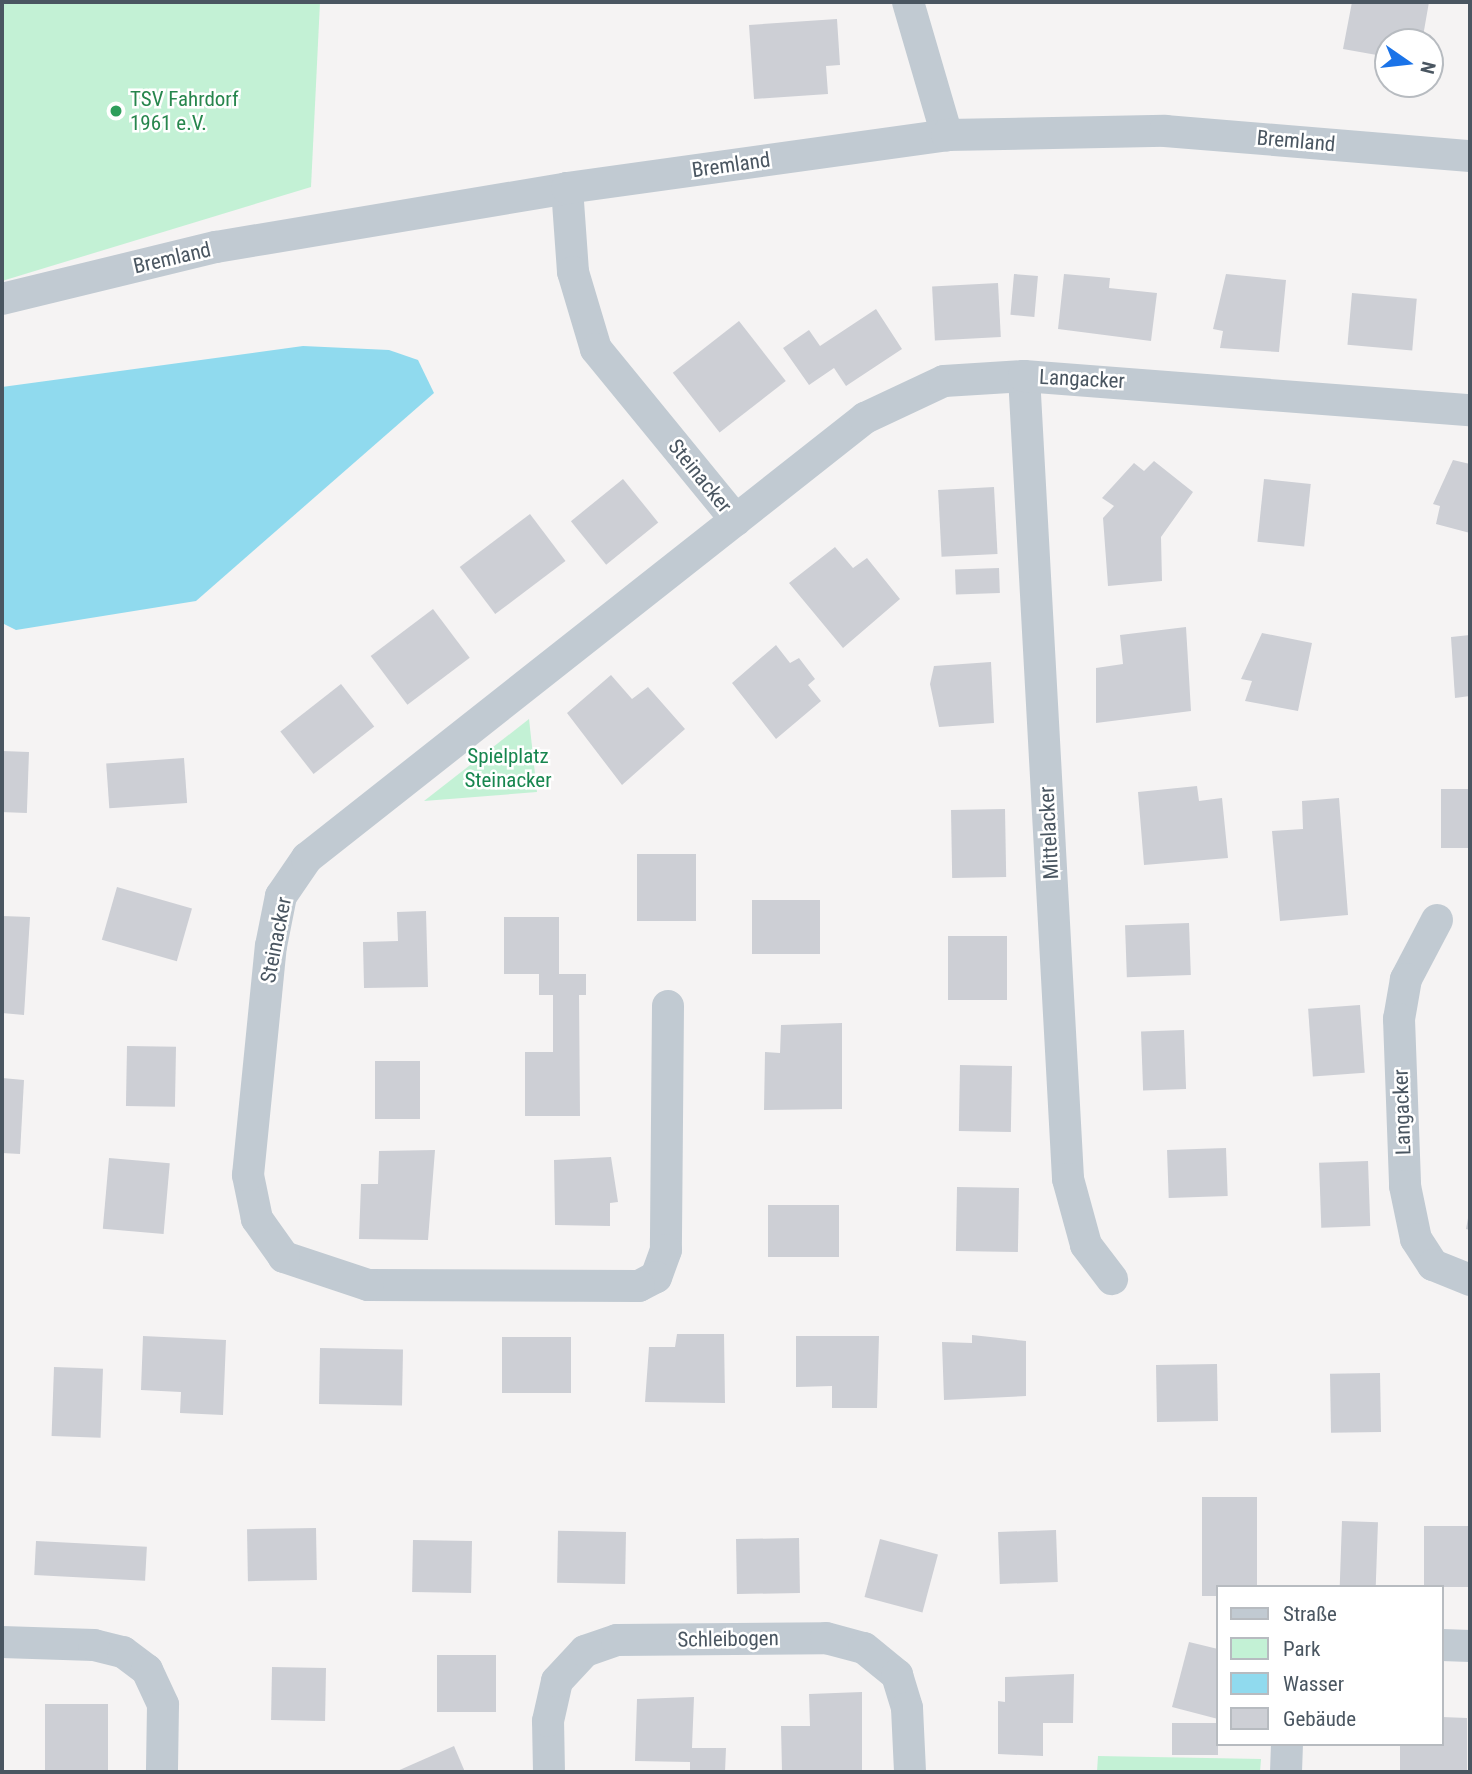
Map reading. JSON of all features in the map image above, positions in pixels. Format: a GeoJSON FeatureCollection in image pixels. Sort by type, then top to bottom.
{"type":"FeatureCollection","features":[{"type":"Feature","properties":{"kind":"street"},"geometry":{"type":"LineString","coordinates":[[908,2],[947,135]]}},
{"type":"Feature","properties":{"kind":"street","name":"Bremland"},"geometry":{"type":"LineString","coordinates":[[2,299],[216,247],[567,188],[947,135],[1165,131],[1470,156]]}},
{"type":"Feature","properties":{"kind":"street","name":"Steinacker"},"geometry":{"type":"LineString","coordinates":[[567,188],[573,272],[596,349],[736,520],[307,858],[281,896],[248,1175],[257,1219],[284,1257],[368,1285],[639,1286],[656,1277],[666,1250],[668,1006]]}},
{"type":"Feature","properties":{"kind":"street","name":"Langacker"},"geometry":{"type":"LineString","coordinates":[[736,520],[865,418],[944,381],[1024,376],[1470,410]]}},
{"type":"Feature","properties":{"kind":"street","name":"Mittelacker"},"geometry":{"type":"LineString","coordinates":[[1024,376],[1068,1179],[1086,1245],[1112,1279]]}},
{"type":"Feature","properties":{"kind":"street","name":"Langacker"},"geometry":{"type":"LineString","coordinates":[[1437,920],[1406,979],[1399,1018],[1405,1186],[1416,1239],[1433,1265],[1470,1279]]}},
{"type":"Feature","properties":{"kind":"street","name":"Schleibogen"},"geometry":{"type":"LineString","coordinates":[[549,1772],[548,1721],[557,1681],[585,1651],[617,1640],[826,1638],[864,1647],[897,1675],[907,1708],[910,1772]]}},
{"type":"Feature","properties":{"kind":"street"},"geometry":{"type":"LineString","coordinates":[[2,1642],[94,1645],[123,1652],[147,1670],[163,1705],[162,1772]]}},
{"type":"Feature","properties":{"kind":"street"},"geometry":{"type":"LineString","coordinates":[[1444,1645],[1470,1646]]}},
{"type":"Feature","properties":{"kind":"street"},"geometry":{"type":"LineString","coordinates":[[1286,1772],[1287,1746]]}},
{"type":"Feature","properties":{"kind":"green space"},"geometry":{"type":"Polygon","coordinates":[[[2,2],[320,2],[311,187],[2,281],[2,2]]]}},
{"type":"Feature","properties":{"kind":"green space","name":"Spielplatz Steinacker"},"geometry":{"type":"Polygon","coordinates":[[[529,719],[537,792],[424,801],[529,719]]]}},
{"type":"Feature","properties":{"kind":"green space"},"geometry":{"type":"Polygon","coordinates":[[[1098,1756],[1261,1759],[1260,1772],[1097,1772],[1098,1756]]]}},
{"type":"Feature","properties":{"kind":"water"},"geometry":{"type":"Polygon","coordinates":[[[303,346],[389,350],[418,360],[434,393],[196,601],[16,630],[2,623],[2,387],[303,346]]]}},
{"type":"Feature","properties":{"kind":"building"},"geometry":{"type":"Polygon","coordinates":[[[1352,2],[1429,2],[1424,28],[1374,28],[1374,55],[1343,49],[1352,2]]]}},
{"type":"Feature","properties":{"kind":"building"},"geometry":{"type":"Polygon","coordinates":[[[837,19],[840,65],[826,66],[828,94],[754,99],[749,25],[837,19]]]}},
{"type":"Feature","properties":{"kind":"building"},"geometry":{"type":"Polygon","coordinates":[[[1014,274],[1038,276],[1034,317],[1010,315],[1014,274]]]}},
{"type":"Feature","properties":{"kind":"building"},"geometry":{"type":"Polygon","coordinates":[[[1064,274],[1110,278],[1109,288],[1157,293],[1151,341],[1058,329],[1064,274]]]}},
{"type":"Feature","properties":{"kind":"building"},"geometry":{"type":"Polygon","coordinates":[[[1226,274],[1286,280],[1279,352],[1220,348],[1223,331],[1213,329],[1226,274]]]}},
{"type":"Feature","properties":{"kind":"building"},"geometry":{"type":"Polygon","coordinates":[[[998,283],[1001,337],[935,340],[932,286],[998,283]]]}},
{"type":"Feature","properties":{"kind":"building"},"geometry":{"type":"Polygon","coordinates":[[[1352,293],[1417,299],[1412,350],[1347,345],[1352,293]]]}},
{"type":"Feature","properties":{"kind":"building"},"geometry":{"type":"Polygon","coordinates":[[[876,309],[902,349],[846,386],[834,368],[809,385],[783,348],[809,330],[820,346],[876,309]]]}},
{"type":"Feature","properties":{"kind":"building"},"geometry":{"type":"Polygon","coordinates":[[[739,321],[786,381],[720,433],[673,373],[739,321]]]}},
{"type":"Feature","properties":{"kind":"building"},"geometry":{"type":"Polygon","coordinates":[[[1453,460],[1470,464],[1470,533],[1436,524],[1440,506],[1433,504],[1453,460]]]}},
{"type":"Feature","properties":{"kind":"building"},"geometry":{"type":"Polygon","coordinates":[[[1154,461],[1193,492],[1161,537],[1162,581],[1108,586],[1103,518],[1114,506],[1102,498],[1134,463],[1144,471],[1154,461]]]}},
{"type":"Feature","properties":{"kind":"building"},"geometry":{"type":"Polygon","coordinates":[[[623,479],[658,523],[606,565],[571,521],[623,479]]]}},
{"type":"Feature","properties":{"kind":"building"},"geometry":{"type":"Polygon","coordinates":[[[1264,479],[1311,484],[1304,547],[1257,542],[1264,479]]]}},
{"type":"Feature","properties":{"kind":"building"},"geometry":{"type":"Polygon","coordinates":[[[994,487],[998,554],[942,557],[938,490],[994,487]]]}},
{"type":"Feature","properties":{"kind":"building"},"geometry":{"type":"Polygon","coordinates":[[[530,514],[566,561],[495,614],[460,567],[530,514]]]}},
{"type":"Feature","properties":{"kind":"building"},"geometry":{"type":"Polygon","coordinates":[[[835,547],[853,568],[867,558],[900,599],[843,648],[789,583],[835,547]]]}},
{"type":"Feature","properties":{"kind":"building"},"geometry":{"type":"Polygon","coordinates":[[[999,568],[1000,593],[956,595],[955,570],[999,568]]]}},
{"type":"Feature","properties":{"kind":"building"},"geometry":{"type":"Polygon","coordinates":[[[433,609],[470,658],[407,705],[371,656],[433,609]]]}},
{"type":"Feature","properties":{"kind":"building"},"geometry":{"type":"Polygon","coordinates":[[[1186,627],[1191,711],[1096,723],[1096,668],[1123,664],[1120,635],[1186,627]]]}},
{"type":"Feature","properties":{"kind":"building"},"geometry":{"type":"Polygon","coordinates":[[[1262,633],[1312,643],[1298,711],[1245,701],[1252,681],[1241,679],[1262,633]]]}},
{"type":"Feature","properties":{"kind":"building"},"geometry":{"type":"Polygon","coordinates":[[[1470,635],[1470,696],[1455,698],[1451,637],[1470,635]]]}},
{"type":"Feature","properties":{"kind":"building"},"geometry":{"type":"Polygon","coordinates":[[[776,645],[790,663],[799,658],[815,679],[808,685],[821,701],[776,739],[732,683],[776,645]]]}},
{"type":"Feature","properties":{"kind":"building"},"geometry":{"type":"Polygon","coordinates":[[[991,662],[994,723],[939,727],[930,684],[934,666],[991,662]]]}},
{"type":"Feature","properties":{"kind":"building"},"geometry":{"type":"Polygon","coordinates":[[[611,675],[632,699],[648,687],[685,729],[622,785],[567,713],[611,675]]]}},
{"type":"Feature","properties":{"kind":"building"},"geometry":{"type":"Polygon","coordinates":[[[341,684],[374,727],[314,774],[280,731],[341,684]]]}},
{"type":"Feature","properties":{"kind":"building"},"geometry":{"type":"Polygon","coordinates":[[[2,751],[29,752],[27,813],[2,812],[2,751]]]}},
{"type":"Feature","properties":{"kind":"building"},"geometry":{"type":"Polygon","coordinates":[[[184,758],[187,803],[109,808],[106,763],[184,758]]]}},
{"type":"Feature","properties":{"kind":"building"},"geometry":{"type":"Polygon","coordinates":[[[1197,786],[1199,801],[1222,798],[1228,858],[1144,865],[1138,792],[1197,786]]]}},
{"type":"Feature","properties":{"kind":"building"},"geometry":{"type":"Polygon","coordinates":[[[1441,789],[1470,789],[1470,848],[1441,848],[1441,789]]]}},
{"type":"Feature","properties":{"kind":"building"},"geometry":{"type":"Polygon","coordinates":[[[1339,798],[1348,915],[1280,921],[1272,831],[1303,829],[1302,801],[1339,798]]]}},
{"type":"Feature","properties":{"kind":"building"},"geometry":{"type":"Polygon","coordinates":[[[1005,809],[1006,877],[952,878],[951,810],[1005,809]]]}},
{"type":"Feature","properties":{"kind":"building"},"geometry":{"type":"Polygon","coordinates":[[[637,854],[696,854],[696,921],[637,921],[637,854]]]}},
{"type":"Feature","properties":{"kind":"building"},"geometry":{"type":"Polygon","coordinates":[[[117,887],[192,908],[177,961],[102,940],[117,887]]]}},
{"type":"Feature","properties":{"kind":"building"},"geometry":{"type":"Polygon","coordinates":[[[752,900],[820,900],[820,954],[752,954],[752,900]]]}},
{"type":"Feature","properties":{"kind":"building"},"geometry":{"type":"Polygon","coordinates":[[[426,911],[428,987],[364,988],[363,942],[398,941],[397,912],[426,911]]]}},
{"type":"Feature","properties":{"kind":"building"},"geometry":{"type":"Polygon","coordinates":[[[2,916],[30,917],[24,1015],[2,1013],[2,916]]]}},
{"type":"Feature","properties":{"kind":"building"},"geometry":{"type":"Polygon","coordinates":[[[504,917],[559,917],[559,974],[586,974],[586,995],[579,995],[580,1116],[525,1116],[525,1052],[553,1052],[553,995],[539,995],[539,974],[504,974],[504,917]]]}},
{"type":"Feature","properties":{"kind":"building"},"geometry":{"type":"Polygon","coordinates":[[[1189,923],[1191,975],[1127,977],[1125,925],[1189,923]]]}},
{"type":"Feature","properties":{"kind":"building"},"geometry":{"type":"Polygon","coordinates":[[[948,936],[1007,936],[1007,1000],[948,1000],[948,936]]]}},
{"type":"Feature","properties":{"kind":"building"},"geometry":{"type":"Polygon","coordinates":[[[1360,1005],[1365,1073],[1313,1076],[1308,1009],[1360,1005]]]}},
{"type":"Feature","properties":{"kind":"building"},"geometry":{"type":"Polygon","coordinates":[[[842,1023],[842,1109],[764,1110],[765,1052],[780,1053],[781,1025],[842,1023]]]}},
{"type":"Feature","properties":{"kind":"building"},"geometry":{"type":"Polygon","coordinates":[[[1184,1030],[1186,1089],[1143,1090],[1141,1032],[1184,1030]]]}},
{"type":"Feature","properties":{"kind":"building"},"geometry":{"type":"Polygon","coordinates":[[[127,1046],[176,1047],[175,1107],[126,1106],[127,1046]]]}},
{"type":"Feature","properties":{"kind":"building"},"geometry":{"type":"Polygon","coordinates":[[[375,1061],[420,1061],[420,1119],[375,1119],[375,1061]]]}},
{"type":"Feature","properties":{"kind":"building"},"geometry":{"type":"Polygon","coordinates":[[[960,1065],[1012,1066],[1011,1132],[959,1131],[960,1065]]]}},
{"type":"Feature","properties":{"kind":"building"},"geometry":{"type":"Polygon","coordinates":[[[2,1078],[24,1080],[20,1154],[2,1153],[2,1078]]]}},
{"type":"Feature","properties":{"kind":"building"},"geometry":{"type":"Polygon","coordinates":[[[1226,1148],[1228,1196],[1169,1198],[1167,1150],[1226,1148]]]}},
{"type":"Feature","properties":{"kind":"building"},"geometry":{"type":"Polygon","coordinates":[[[435,1150],[428,1240],[359,1239],[361,1184],[378,1184],[379,1151],[435,1150]]]}},
{"type":"Feature","properties":{"kind":"building"},"geometry":{"type":"Polygon","coordinates":[[[611,1157],[618,1202],[610,1203],[610,1226],[555,1225],[554,1160],[611,1157]]]}},
{"type":"Feature","properties":{"kind":"building"},"geometry":{"type":"Polygon","coordinates":[[[109,1158],[170,1163],[164,1234],[103,1229],[109,1158]]]}},
{"type":"Feature","properties":{"kind":"building"},"geometry":{"type":"Polygon","coordinates":[[[1368,1161],[1370,1226],[1321,1228],[1319,1163],[1368,1161]]]}},
{"type":"Feature","properties":{"kind":"building"},"geometry":{"type":"Polygon","coordinates":[[[957,1187],[1019,1188],[1018,1252],[956,1251],[957,1187]]]}},
{"type":"Feature","properties":{"kind":"building"},"geometry":{"type":"Polygon","coordinates":[[[768,1205],[839,1205],[839,1257],[768,1257],[768,1205]]]}},
{"type":"Feature","properties":{"kind":"building"},"geometry":{"type":"Polygon","coordinates":[[[1470,1213],[1470,1230],[1466,1229],[1470,1213]]]}},
{"type":"Feature","properties":{"kind":"building"},"geometry":{"type":"Polygon","coordinates":[[[677,1334],[724,1334],[725,1403],[645,1402],[649,1347],[675,1347],[677,1334]]]}},
{"type":"Feature","properties":{"kind":"building"},"geometry":{"type":"Polygon","coordinates":[[[972,1335],[1026,1341],[1026,1396],[944,1400],[942,1342],[972,1343],[972,1335]]]}},
{"type":"Feature","properties":{"kind":"building"},"geometry":{"type":"Polygon","coordinates":[[[143,1336],[226,1340],[223,1415],[180,1413],[181,1392],[141,1390],[143,1336]]]}},
{"type":"Feature","properties":{"kind":"building"},"geometry":{"type":"Polygon","coordinates":[[[796,1336],[879,1336],[877,1408],[832,1408],[832,1386],[796,1387],[796,1336]]]}},
{"type":"Feature","properties":{"kind":"building"},"geometry":{"type":"Polygon","coordinates":[[[502,1337],[571,1337],[571,1393],[502,1393],[502,1337]]]}},
{"type":"Feature","properties":{"kind":"building"},"geometry":{"type":"Polygon","coordinates":[[[320,1348],[403,1349],[402,1405],[319,1404],[320,1348]]]}},
{"type":"Feature","properties":{"kind":"building"},"geometry":{"type":"Polygon","coordinates":[[[1217,1364],[1218,1421],[1157,1422],[1156,1365],[1217,1364]]]}},
{"type":"Feature","properties":{"kind":"building"},"geometry":{"type":"Polygon","coordinates":[[[54,1367],[103,1369],[101,1438],[52,1436],[54,1367]]]}},
{"type":"Feature","properties":{"kind":"building"},"geometry":{"type":"Polygon","coordinates":[[[1380,1373],[1381,1432],[1331,1433],[1330,1374],[1380,1373]]]}},
{"type":"Feature","properties":{"kind":"building"},"geometry":{"type":"Polygon","coordinates":[[[1202,1497],[1257,1497],[1257,1585],[1216,1585],[1216,1596],[1202,1596],[1202,1497]]]}},
{"type":"Feature","properties":{"kind":"building"},"geometry":{"type":"Polygon","coordinates":[[[1342,1521],[1378,1522],[1376,1585],[1340,1585],[1342,1521]]]}},
{"type":"Feature","properties":{"kind":"building"},"geometry":{"type":"Polygon","coordinates":[[[1424,1526],[1470,1526],[1470,1587],[1424,1585],[1424,1526]]]}},
{"type":"Feature","properties":{"kind":"building"},"geometry":{"type":"Polygon","coordinates":[[[316,1528],[317,1580],[248,1581],[247,1529],[316,1528]]]}},
{"type":"Feature","properties":{"kind":"building"},"geometry":{"type":"Polygon","coordinates":[[[1056,1530],[1058,1582],[1000,1584],[998,1532],[1056,1530]]]}},
{"type":"Feature","properties":{"kind":"building"},"geometry":{"type":"Polygon","coordinates":[[[558,1531],[626,1532],[625,1584],[557,1583],[558,1531]]]}},
{"type":"Feature","properties":{"kind":"building"},"geometry":{"type":"Polygon","coordinates":[[[799,1538],[800,1593],[737,1594],[736,1539],[799,1538]]]}},
{"type":"Feature","properties":{"kind":"building"},"geometry":{"type":"Polygon","coordinates":[[[880,1539],[938,1555],[922,1612],[864,1597],[880,1539]]]}},
{"type":"Feature","properties":{"kind":"building"},"geometry":{"type":"Polygon","coordinates":[[[413,1540],[472,1541],[471,1593],[412,1592],[413,1540]]]}},
{"type":"Feature","properties":{"kind":"building"},"geometry":{"type":"Polygon","coordinates":[[[36,1541],[147,1547],[145,1581],[34,1575],[36,1541]]]}},
{"type":"Feature","properties":{"kind":"building"},"geometry":{"type":"Polygon","coordinates":[[[1189,1642],[1216,1649],[1216,1718],[1172,1707],[1189,1642]]]}},
{"type":"Feature","properties":{"kind":"building"},"geometry":{"type":"Polygon","coordinates":[[[437,1655],[496,1655],[496,1712],[437,1712],[437,1655]]]}},
{"type":"Feature","properties":{"kind":"building"},"geometry":{"type":"Polygon","coordinates":[[[272,1667],[326,1668],[325,1721],[271,1720],[272,1667]]]}},
{"type":"Feature","properties":{"kind":"building"},"geometry":{"type":"Polygon","coordinates":[[[1074,1674],[1073,1723],[1043,1723],[1043,1756],[998,1754],[998,1701],[1005,1702],[1005,1677],[1074,1674]]]}},
{"type":"Feature","properties":{"kind":"building"},"geometry":{"type":"Polygon","coordinates":[[[862,1692],[862,1772],[782,1772],[781,1726],[810,1726],[809,1694],[862,1692]]]}},
{"type":"Feature","properties":{"kind":"building"},"geometry":{"type":"Polygon","coordinates":[[[694,1697],[692,1748],[726,1748],[725,1772],[690,1772],[690,1762],[635,1761],[637,1699],[694,1697]]]}},
{"type":"Feature","properties":{"kind":"building"},"geometry":{"type":"Polygon","coordinates":[[[45,1704],[108,1704],[108,1772],[45,1772],[45,1704]]]}},
{"type":"Feature","properties":{"kind":"building"},"geometry":{"type":"Polygon","coordinates":[[[1444,1717],[1467,1718],[1467,1771],[1400,1770],[1400,1746],[1444,1746],[1444,1717]]]}},
{"type":"Feature","properties":{"kind":"building"},"geometry":{"type":"Polygon","coordinates":[[[1172,1723],[1216,1723],[1218,1755],[1172,1755],[1172,1723]]]}},
{"type":"Feature","properties":{"kind":"building"},"geometry":{"type":"Polygon","coordinates":[[[454,1746],[465,1772],[395,1772],[454,1746]]]}},
{"type":"Feature","properties":{"kind":"place","name":"TSV Fahrdorf 1961 e.V."},"geometry":{"type":"Point","coordinates":[116,111]}}]}
